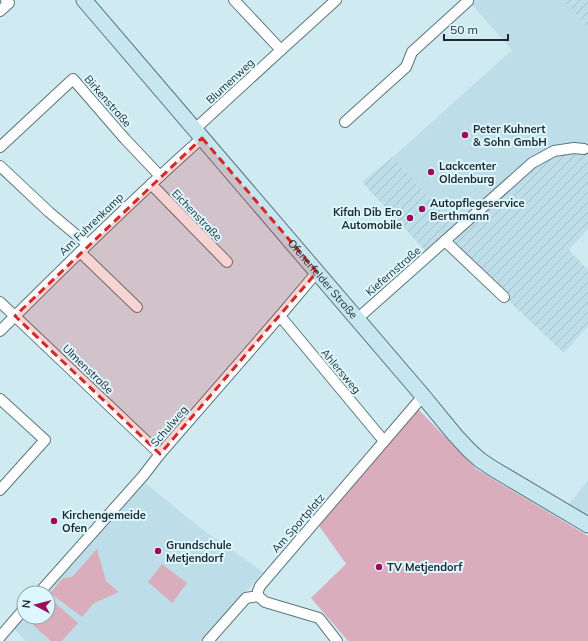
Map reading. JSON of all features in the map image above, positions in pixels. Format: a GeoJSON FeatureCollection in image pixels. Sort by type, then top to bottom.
{"type":"FeatureCollection","features":[{"type":"Feature","properties":{"kind":"street"},"geometry":{"type":"LineString","coordinates":[[0,11],[8,3],[6,0]]}},
{"type":"Feature","properties":{"kind":"street","name":"Ofenerfelder Straße"},"geometry":{"type":"LineString","coordinates":[[84,0],[455,435],[480,460],[588,525]]}},
{"type":"Feature","properties":{"kind":"street"},"geometry":{"type":"LineString","coordinates":[[234,0],[281,50]]}},
{"type":"Feature","properties":{"kind":"street"},"geometry":{"type":"LineString","coordinates":[[345,122],[406,67],[412,52],[468,1],[467,0]]}},
{"type":"Feature","properties":{"kind":"street","name":"Blumenweg"},"geometry":{"type":"LineString","coordinates":[[198,134],[330,2]]}},
{"type":"Feature","properties":{"kind":"street","name":"Birkenstraße"},"geometry":{"type":"LineString","coordinates":[[0,147],[73,79],[125,140],[160,176]]}},
{"type":"Feature","properties":{"kind":"street","name":"Am Fuhrenkamp"},"geometry":{"type":"LineString","coordinates":[[0,331],[87,244],[160,176],[198,134]]}},
{"type":"Feature","properties":{"kind":"street","name":"Kiefernstraße"},"geometry":{"type":"LineString","coordinates":[[357,319],[532,163],[554,151],[574,148],[584,149]]}},
{"type":"Feature","properties":{"kind":"street"},"geometry":{"type":"LineString","coordinates":[[0,166],[49,212],[87,244]]}},
{"type":"Feature","properties":{"kind":"street","name":"Eichenstraße"},"geometry":{"type":"LineString","coordinates":[[150,184],[227,262]]}},
{"type":"Feature","properties":{"kind":"street"},"geometry":{"type":"LineString","coordinates":[[445,241],[504,297]]}},
{"type":"Feature","properties":{"kind":"street"},"geometry":{"type":"LineString","coordinates":[[80,252],[137,307]]}},
{"type":"Feature","properties":{"kind":"street","name":"Schulweg"},"geometry":{"type":"LineString","coordinates":[[45,585],[143,476],[160,454],[317,272]]}},
{"type":"Feature","properties":{"kind":"street","name":"Ulmenstraße"},"geometry":{"type":"LineString","coordinates":[[0,302],[160,454]]}},
{"type":"Feature","properties":{"kind":"street","name":"Ahlersweg"},"geometry":{"type":"LineString","coordinates":[[280,316],[384,441]]}},
{"type":"Feature","properties":{"kind":"street","name":"Am Sportplatz"},"geometry":{"type":"LineString","coordinates":[[258,596],[260,586],[315,524],[423,396]]}},
{"type":"Feature","properties":{"kind":"street"},"geometry":{"type":"LineString","coordinates":[[0,399],[45,440],[0,490]]}},
{"type":"Feature","properties":{"kind":"street"},"geometry":{"type":"LineString","coordinates":[[208,641],[246,598],[258,596],[265,602],[319,618],[337,641]]}},
{"type":"Feature","properties":{"kind":"street"},"geometry":{"type":"LineString","coordinates":[[0,637],[16,618]]}},
{"type":"Feature","properties":{"kind":"highlighted area"},"geometry":{"type":"Polygon","coordinates":[[[202,138],[317,272],[160,454],[15,316],[202,138]]]}},
{"type":"Feature","properties":{"kind":"shaded area"},"geometry":{"type":"Polygon","coordinates":[[[468,0],[562,0],[588,28],[588,152],[554,151],[458,230],[393,157],[512,50],[468,0]]]}},
{"type":"Feature","properties":{"kind":"shaded area"},"geometry":{"type":"Polygon","coordinates":[[[562,0],[588,0],[588,28],[562,0]]]}},
{"type":"Feature","properties":{"kind":"shaded area"},"geometry":{"type":"Polygon","coordinates":[[[554,151],[588,152],[588,229],[569,250],[588,270],[588,326],[564,353],[445,241],[429,255],[362,182],[393,157],[458,230],[454,234],[554,151]]]}},
{"type":"Feature","properties":{"kind":"shaded area"},"geometry":{"type":"Polygon","coordinates":[[[418,409],[476,469],[588,536],[588,641],[348,641],[311,598],[346,564],[318,524],[418,409]]]}},
{"type":"Feature","properties":{"kind":"shaded area"},"geometry":{"type":"Polygon","coordinates":[[[588,480],[588,517],[568,505],[588,480]]]}},
{"type":"Feature","properties":{"kind":"shaded area","name":"Grundschule Metjendorf"},"geometry":{"type":"Polygon","coordinates":[[[144,482],[203,530],[263,572],[203,641],[26,641],[14,629],[17,625],[56,625],[56,585],[53,585],[144,482]]]}},
{"type":"Feature","properties":{"kind":"shaded area"},"geometry":{"type":"Polygon","coordinates":[[[97,549],[106,581],[119,592],[94,603],[82,617],[56,598],[56,586],[63,578],[72,577],[97,549]]]}},
{"type":"Feature","properties":{"kind":"shaded area"},"geometry":{"type":"Polygon","coordinates":[[[162,564],[187,583],[172,603],[148,582],[162,564]]]}},
{"type":"Feature","properties":{"kind":"shaded area"},"geometry":{"type":"Polygon","coordinates":[[[56,604],[78,623],[62,641],[51,641],[33,625],[56,625],[56,604]]]}},
{"type":"Feature","properties":{"kind":"place","name":"Peter Kuhnert & Sohn GmbH"},"geometry":{"type":"Point","coordinates":[465,135]}},
{"type":"Feature","properties":{"kind":"place","name":"Lackcenter Oldenburg"},"geometry":{"type":"Point","coordinates":[431,172]}},
{"type":"Feature","properties":{"kind":"place","name":"Autopflegeservice Berthmann"},"geometry":{"type":"Point","coordinates":[422,209]}},
{"type":"Feature","properties":{"kind":"place","name":"Kifah Dib Ero Automobile"},"geometry":{"type":"Point","coordinates":[410,218]}},
{"type":"Feature","properties":{"kind":"place","name":"Kirchengemeide Ofen"},"geometry":{"type":"Point","coordinates":[54,521]}},
{"type":"Feature","properties":{"kind":"place","name":"Grundschule Metjendorf"},"geometry":{"type":"Point","coordinates":[158,551]}},
{"type":"Feature","properties":{"kind":"place","name":"TV Metjendorf"},"geometry":{"type":"Point","coordinates":[379,567]}}]}
